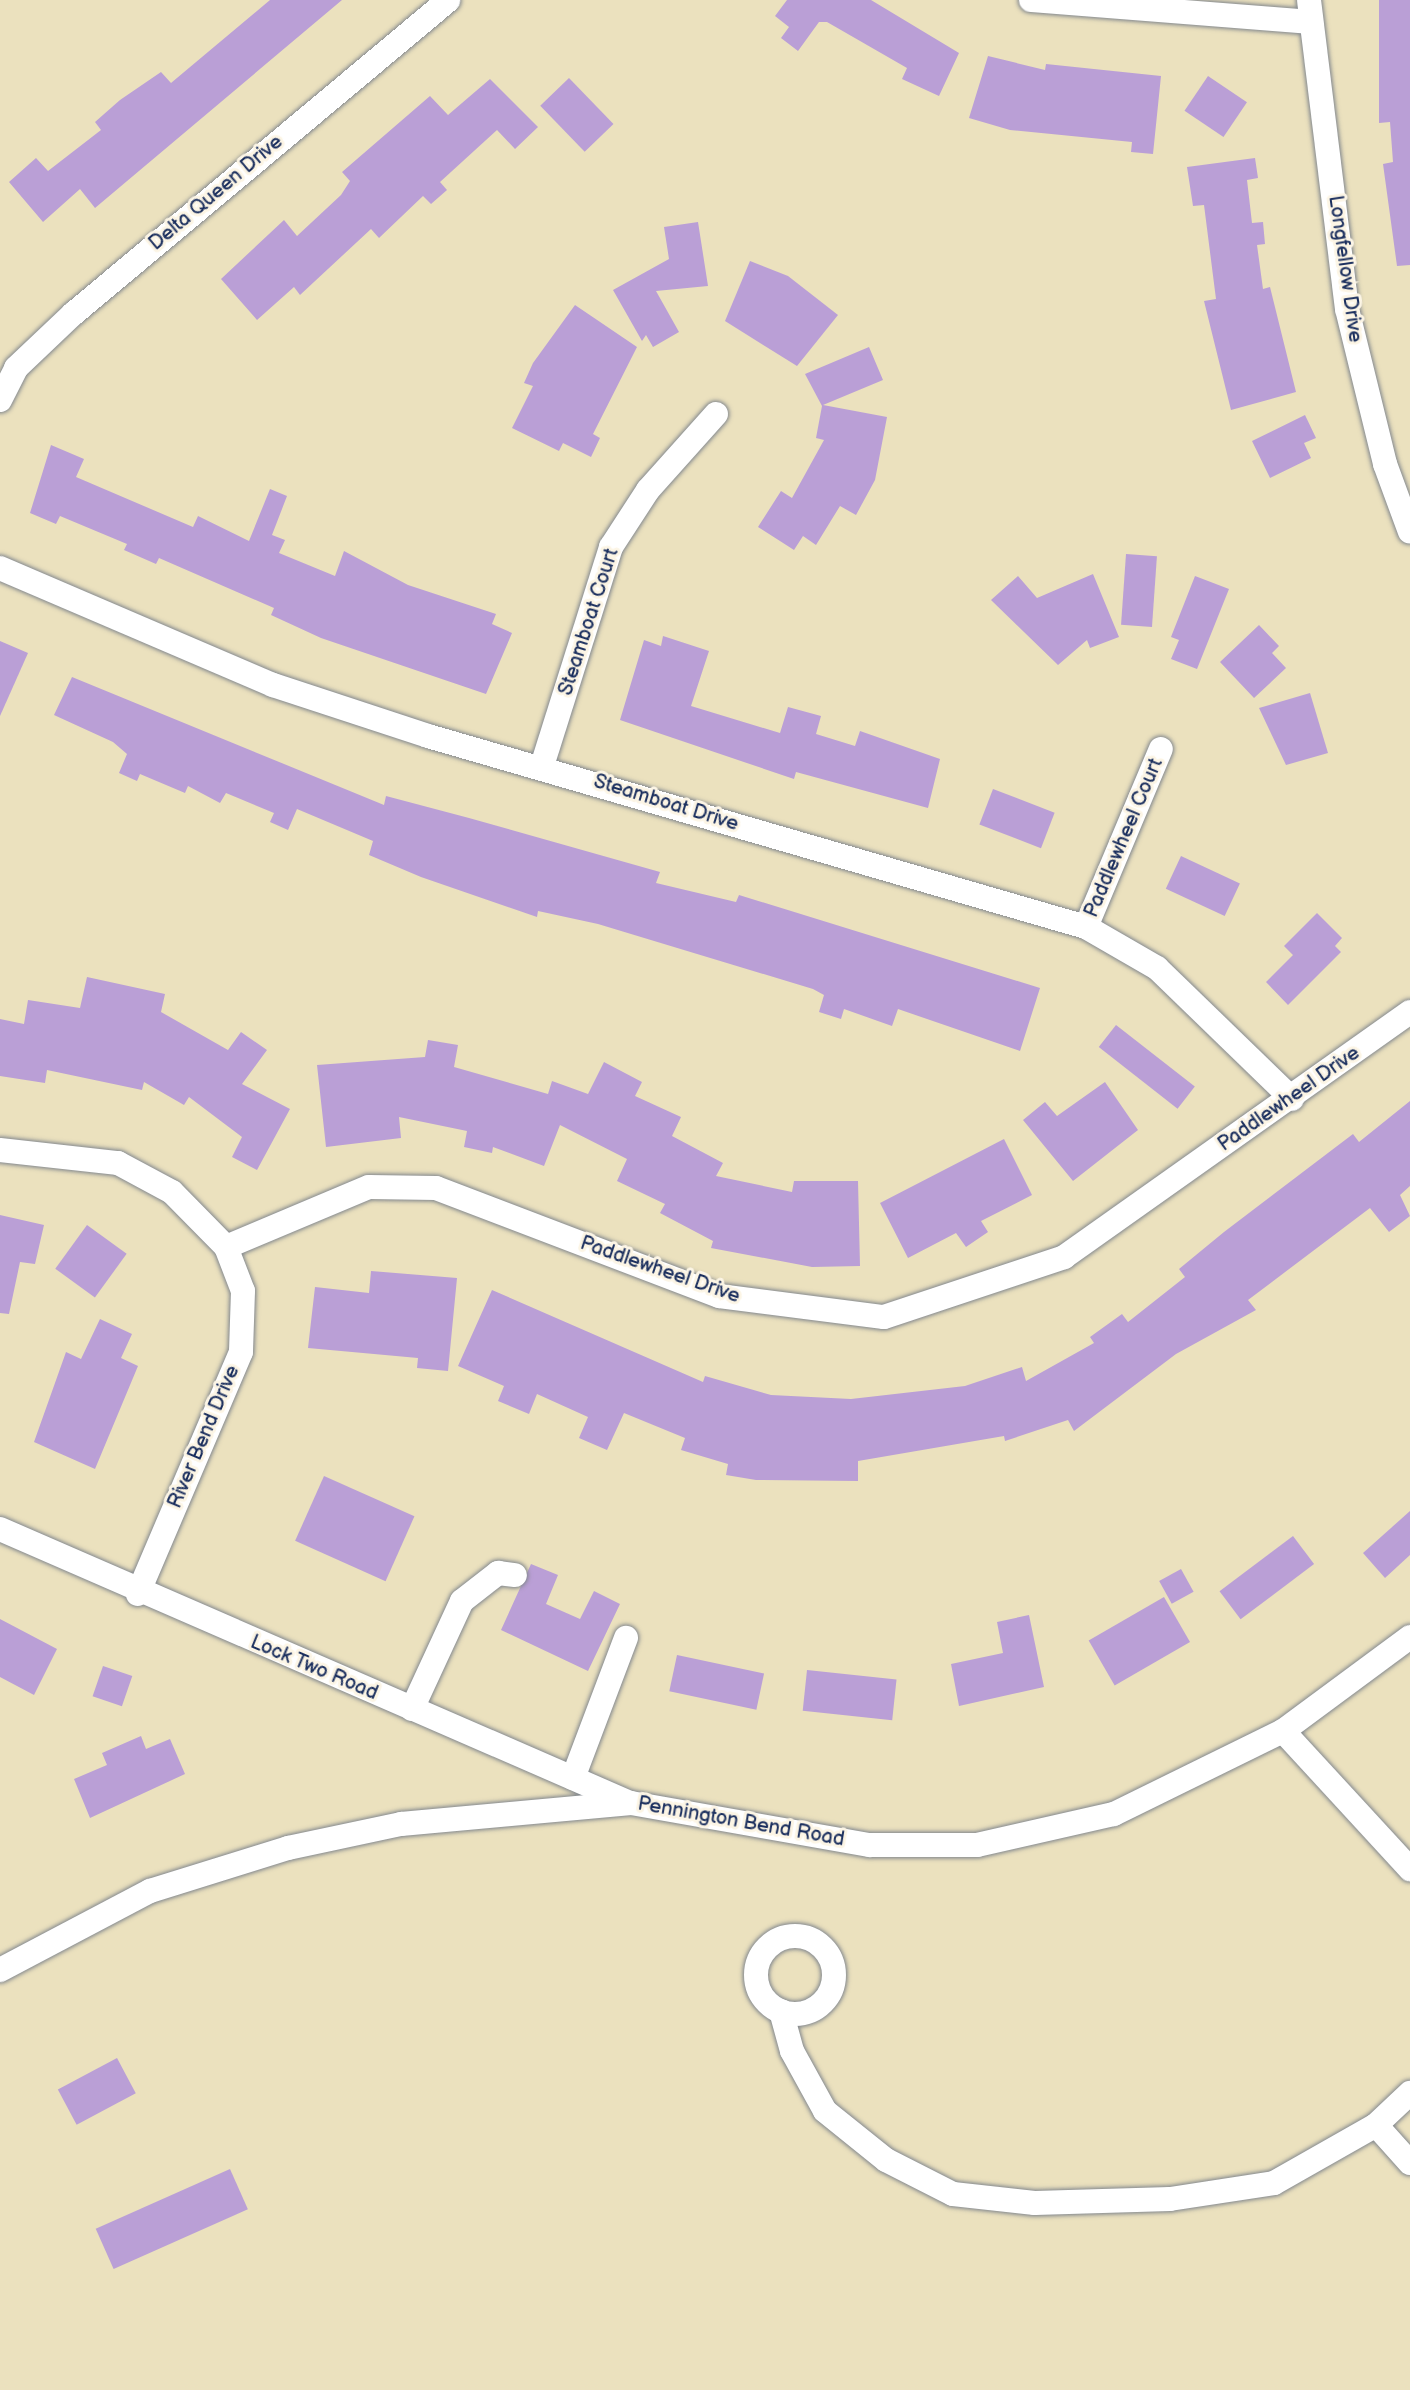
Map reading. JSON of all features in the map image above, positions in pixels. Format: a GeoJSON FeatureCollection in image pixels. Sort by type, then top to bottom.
{"type":"FeatureCollection","features":[{"type":"Feature","properties":{"kind":"street","name":"Delta Queen Drive"},"geometry":{"type":"LineString","coordinates":[[0,400],[16,368],[73,314],[448,0]]}},
{"type":"Feature","properties":{"kind":"street"},"geometry":{"type":"LineString","coordinates":[[1031,0],[1309,11]]}},
{"type":"Feature","properties":{"kind":"street","name":"Longfellow Drive"},"geometry":{"type":"LineString","coordinates":[[1309,11],[1347,309],[1385,464],[1410,532]]}},
{"type":"Feature","properties":{"kind":"street","name":"Steamboat Court"},"geometry":{"type":"LineString","coordinates":[[542,766],[611,547],[648,490],[716,414]]}},
{"type":"Feature","properties":{"kind":"street","name":"Steamboat Drive"},"geometry":{"type":"LineString","coordinates":[[0,568],[273,685],[1086,927],[1157,968],[1292,1099]]}},
{"type":"Feature","properties":{"kind":"street","name":"Paddlewheel Court"},"geometry":{"type":"LineString","coordinates":[[1086,927],[1161,749]]}},
{"type":"Feature","properties":{"kind":"street","name":"Paddlewheel Drive"},"geometry":{"type":"LineString","coordinates":[[226,1247],[369,1187],[436,1188],[719,1296],[884,1317],[1064,1257],[1292,1099],[1410,1012]]}},
{"type":"Feature","properties":{"kind":"street","name":"River Bend Drive"},"geometry":{"type":"LineString","coordinates":[[0,1150],[118,1163],[172,1192],[226,1247],[243,1291],[241,1352],[138,1594]]}},
{"type":"Feature","properties":{"kind":"street","name":"Lock Two Road"},"geometry":{"type":"LineString","coordinates":[[0,1529],[138,1594],[631,1803]]}},
{"type":"Feature","properties":{"kind":"street"},"geometry":{"type":"LineString","coordinates":[[412,1709],[462,1601],[498,1573],[515,1575]]}},
{"type":"Feature","properties":{"kind":"street","name":"Pennington Bend Road"},"geometry":{"type":"LineString","coordinates":[[0,1970],[150,1891],[288,1848],[401,1824],[631,1803],[870,1845],[977,1845],[1114,1814],[1283,1731],[1410,1637]]}},
{"type":"Feature","properties":{"kind":"street"},"geometry":{"type":"LineString","coordinates":[[573,1778],[626,1638]]}},
{"type":"Feature","properties":{"kind":"street"},"geometry":{"type":"LineString","coordinates":[[1283,1731],[1410,1869]]}},
{"type":"Feature","properties":{"kind":"street"},"geometry":{"type":"LineString","coordinates":[[781,2011],[792,2051],[825,2111],[886,2160],[953,2194],[1035,2203],[1170,2199],[1274,2183],[1376,2125],[1410,2093]]}},
{"type":"Feature","properties":{"kind":"street"},"geometry":{"type":"LineString","coordinates":[[1376,2125],[1410,2163]]}},
{"type":"Feature","properties":{"kind":"building"},"geometry":{"type":"Polygon","coordinates":[[[270,0],[342,0],[95,208],[80,189],[43,222],[9,182],[36,158],[48,171],[101,130],[95,122],[120,100],[161,72],[171,83],[270,0]]]}},
{"type":"Feature","properties":{"kind":"building"},"geometry":{"type":"Polygon","coordinates":[[[787,0],[871,0],[959,53],[939,96],[902,79],[907,68],[827,22],[819,22],[798,51],[781,38],[789,27],[775,16],[787,0]]]}},
{"type":"Feature","properties":{"kind":"building"},"geometry":{"type":"Polygon","coordinates":[[[1379,0],[1410,0],[1410,265],[1397,266],[1383,164],[1393,162],[1390,122],[1379,123],[1379,0]]]}},
{"type":"Feature","properties":{"kind":"building"},"geometry":{"type":"Polygon","coordinates":[[[988,56],[1045,70],[1046,64],[1161,76],[1153,154],[1131,152],[1132,142],[1010,130],[969,118],[988,56]]]}},
{"type":"Feature","properties":{"kind":"building"},"geometry":{"type":"Polygon","coordinates":[[[1208,76],[1247,102],[1223,137],[1185,111],[1208,76]]]}},
{"type":"Feature","properties":{"kind":"building"},"geometry":{"type":"Polygon","coordinates":[[[569,78],[613,124],[585,152],[540,106],[569,78]]]}},
{"type":"Feature","properties":{"kind":"building"},"geometry":{"type":"Polygon","coordinates":[[[490,79],[538,127],[515,149],[497,130],[440,182],[447,190],[431,204],[423,196],[379,238],[371,229],[300,295],[294,287],[257,320],[221,279],[284,220],[297,236],[341,195],[350,181],[342,172],[430,96],[448,115],[490,79]]]}},
{"type":"Feature","properties":{"kind":"building"},"geometry":{"type":"Polygon","coordinates":[[[1255,158],[1258,178],[1247,180],[1252,223],[1263,222],[1265,244],[1257,245],[1263,289],[1270,287],[1296,392],[1231,410],[1204,301],[1216,299],[1204,205],[1193,206],[1187,167],[1255,158]]]}},
{"type":"Feature","properties":{"kind":"building"},"geometry":{"type":"Polygon","coordinates":[[[698,222],[708,286],[656,291],[679,332],[653,347],[646,335],[642,341],[613,290],[669,259],[664,227],[698,222]]]}},
{"type":"Feature","properties":{"kind":"building"},"geometry":{"type":"Polygon","coordinates":[[[750,261],[788,276],[838,315],[797,366],[725,321],[750,261]]]}},
{"type":"Feature","properties":{"kind":"building"},"geometry":{"type":"Polygon","coordinates":[[[575,305],[637,347],[593,434],[600,438],[591,457],[563,443],[559,451],[512,428],[533,386],[524,383],[533,363],[575,305]]]}},
{"type":"Feature","properties":{"kind":"building"},"geometry":{"type":"Polygon","coordinates":[[[869,347],[883,380],[823,405],[887,417],[875,480],[856,515],[840,506],[816,545],[803,536],[794,550],[758,527],[781,491],[792,498],[824,440],[816,438],[822,406],[805,374],[869,347]]]}},
{"type":"Feature","properties":{"kind":"building"},"geometry":{"type":"Polygon","coordinates":[[[1305,415],[1316,438],[1304,443],[1311,458],[1270,478],[1252,441],[1305,415]]]}},
{"type":"Feature","properties":{"kind":"building"},"geometry":{"type":"Polygon","coordinates":[[[51,445],[84,459],[76,477],[193,527],[198,516],[249,541],[270,489],[287,496],[272,535],[285,540],[279,553],[335,576],[344,551],[408,585],[496,614],[492,624],[512,633],[486,694],[321,638],[271,615],[274,608],[159,558],[156,564],[124,550],[127,544],[60,516],[56,524],[30,513],[51,445]]]}},
{"type":"Feature","properties":{"kind":"building"},"geometry":{"type":"Polygon","coordinates":[[[1126,554],[1157,556],[1152,627],[1121,625],[1126,554]]]}},
{"type":"Feature","properties":{"kind":"building"},"geometry":{"type":"Polygon","coordinates":[[[1093,574],[1119,637],[1090,648],[1087,640],[1058,665],[991,600],[1018,576],[1037,598],[1093,574]]]}},
{"type":"Feature","properties":{"kind":"building"},"geometry":{"type":"Polygon","coordinates":[[[1195,576],[1229,589],[1197,669],[1171,659],[1179,640],[1171,637],[1195,576]]]}},
{"type":"Feature","properties":{"kind":"building"},"geometry":{"type":"Polygon","coordinates":[[[1259,625],[1279,646],[1272,653],[1286,668],[1254,698],[1220,662],[1259,625]]]}},
{"type":"Feature","properties":{"kind":"building"},"geometry":{"type":"Polygon","coordinates":[[[663,636],[709,651],[691,706],[780,733],[788,707],[821,716],[816,734],[855,746],[860,731],[940,759],[928,808],[796,772],[794,779],[620,720],[644,640],[661,646],[663,636]]]}},
{"type":"Feature","properties":{"kind":"building"},"geometry":{"type":"Polygon","coordinates":[[[0,641],[28,653],[0,716],[0,641]]]}},
{"type":"Feature","properties":{"kind":"building"},"geometry":{"type":"Polygon","coordinates":[[[72,677],[384,805],[386,796],[469,818],[660,872],[656,883],[736,902],[739,895],[1040,988],[1020,1051],[898,1009],[892,1026],[844,1009],[841,1019],[819,1012],[824,995],[813,989],[598,924],[538,911],[537,917],[421,877],[369,855],[373,841],[297,809],[288,830],[270,822],[274,813],[226,793],[220,803],[188,786],[185,793],[140,774],[137,781],[119,773],[127,754],[113,742],[54,715],[72,677]]]}},
{"type":"Feature","properties":{"kind":"building"},"geometry":{"type":"Polygon","coordinates":[[[1310,693],[1328,753],[1286,765],[1259,708],[1310,693]]]}},
{"type":"Feature","properties":{"kind":"building"},"geometry":{"type":"Polygon","coordinates":[[[993,789],[1055,813],[1041,848],[979,824],[993,789]]]}},
{"type":"Feature","properties":{"kind":"building"},"geometry":{"type":"Polygon","coordinates":[[[1181,856],[1240,883],[1225,916],[1166,889],[1181,856]]]}},
{"type":"Feature","properties":{"kind":"building"},"geometry":{"type":"Polygon","coordinates":[[[1317,913],[1342,938],[1335,946],[1341,952],[1288,1005],[1266,982],[1293,955],[1284,946],[1317,913]]]}},
{"type":"Feature","properties":{"kind":"building"},"geometry":{"type":"Polygon","coordinates":[[[87,977],[165,994],[161,1012],[228,1050],[241,1032],[267,1050],[242,1084],[290,1109],[257,1170],[232,1157],[242,1137],[189,1097],[184,1105],[144,1082],[142,1090],[47,1070],[45,1083],[0,1076],[0,1019],[24,1024],[28,1000],[80,1008],[87,977]]]}},
{"type":"Feature","properties":{"kind":"building"},"geometry":{"type":"Polygon","coordinates":[[[1116,1025],[1195,1087],[1178,1109],[1099,1047],[1116,1025]]]}},
{"type":"Feature","properties":{"kind":"building"},"geometry":{"type":"Polygon","coordinates":[[[428,1040],[458,1045],[454,1067],[548,1094],[552,1081],[588,1094],[604,1062],[642,1082],[635,1096],[681,1117],[672,1136],[723,1163],[716,1176],[792,1192],[794,1181],[858,1181],[860,1266],[812,1267],[711,1248],[713,1241],[660,1213],[665,1204],[617,1181],[627,1159],[560,1125],[544,1166],[493,1147],[492,1153],[464,1147],[467,1131],[399,1117],[401,1138],[326,1147],[317,1065],[425,1057],[428,1040]]]}},
{"type":"Feature","properties":{"kind":"building"},"geometry":{"type":"Polygon","coordinates":[[[1105,1082],[1138,1130],[1073,1181],[1023,1120],[1045,1102],[1057,1116],[1105,1082]]]}},
{"type":"Feature","properties":{"kind":"building"},"geometry":{"type":"Polygon","coordinates":[[[1410,1101],[1410,1186],[1400,1195],[1410,1216],[1389,1232],[1370,1208],[1248,1300],[1256,1310],[1176,1354],[1074,1431],[1068,1420],[1005,1441],[1004,1436],[858,1461],[858,1481],[756,1480],[726,1475],[728,1464],[681,1450],[685,1438],[624,1413],[607,1450],[579,1438],[588,1417],[537,1394],[529,1414],[498,1401],[504,1386],[458,1366],[492,1290],[703,1382],[705,1376],[771,1395],[851,1399],[965,1386],[1022,1367],[1026,1381],[1094,1343],[1090,1337],[1122,1314],[1128,1322],[1185,1277],[1179,1269],[1224,1232],[1353,1134],[1359,1142],[1410,1101]]]}},
{"type":"Feature","properties":{"kind":"building"},"geometry":{"type":"Polygon","coordinates":[[[1004,1139],[1032,1195],[981,1221],[988,1232],[966,1247],[956,1233],[908,1258],[880,1203],[1004,1139]]]}},
{"type":"Feature","properties":{"kind":"building"},"geometry":{"type":"Polygon","coordinates":[[[0,1215],[44,1225],[35,1264],[20,1262],[9,1314],[0,1313],[0,1215]]]}},
{"type":"Feature","properties":{"kind":"building"},"geometry":{"type":"Polygon","coordinates":[[[87,1225],[127,1254],[95,1297],[55,1269],[87,1225]]]}},
{"type":"Feature","properties":{"kind":"building"},"geometry":{"type":"Polygon","coordinates":[[[371,1271],[457,1278],[448,1371],[417,1368],[418,1358],[308,1348],[315,1287],[369,1293],[371,1271]]]}},
{"type":"Feature","properties":{"kind":"building"},"geometry":{"type":"Polygon","coordinates":[[[100,1319],[132,1334],[121,1358],[138,1366],[95,1469],[34,1442],[66,1352],[81,1359],[100,1319]]]}},
{"type":"Feature","properties":{"kind":"building"},"geometry":{"type":"Polygon","coordinates":[[[324,1476],[414,1516],[386,1581],[295,1541],[324,1476]]]}},
{"type":"Feature","properties":{"kind":"building"},"geometry":{"type":"Polygon","coordinates":[[[1410,1511],[1410,1555],[1385,1578],[1363,1553],[1410,1511]]]}},
{"type":"Feature","properties":{"kind":"building"},"geometry":{"type":"Polygon","coordinates":[[[1293,1536],[1314,1564],[1241,1619],[1220,1591],[1293,1536]]]}},
{"type":"Feature","properties":{"kind":"building"},"geometry":{"type":"Polygon","coordinates":[[[531,1564],[558,1575],[546,1604],[580,1619],[594,1591],[620,1604],[588,1671],[501,1630],[531,1564]]]}},
{"type":"Feature","properties":{"kind":"building"},"geometry":{"type":"Polygon","coordinates":[[[1181,1569],[1194,1592],[1172,1604],[1159,1581],[1181,1569]]]}},
{"type":"Feature","properties":{"kind":"building"},"geometry":{"type":"Polygon","coordinates":[[[1164,1597],[1190,1642],[1115,1686],[1089,1640],[1164,1597]]]}},
{"type":"Feature","properties":{"kind":"building"},"geometry":{"type":"Polygon","coordinates":[[[1029,1615],[1044,1687],[959,1706],[951,1664],[1003,1653],[997,1622],[1029,1615]]]}},
{"type":"Feature","properties":{"kind":"building"},"geometry":{"type":"Polygon","coordinates":[[[0,1619],[57,1649],[34,1695],[0,1677],[0,1619]]]}},
{"type":"Feature","properties":{"kind":"building"},"geometry":{"type":"Polygon","coordinates":[[[677,1655],[764,1674],[756,1710],[669,1691],[677,1655]]]}},
{"type":"Feature","properties":{"kind":"building"},"geometry":{"type":"Polygon","coordinates":[[[103,1666],[132,1676],[122,1706],[93,1696],[103,1666]]]}},
{"type":"Feature","properties":{"kind":"building"},"geometry":{"type":"Polygon","coordinates":[[[807,1670],[897,1679],[892,1720],[803,1711],[807,1670]]]}},
{"type":"Feature","properties":{"kind":"building"},"geometry":{"type":"Polygon","coordinates":[[[141,1736],[146,1749],[170,1739],[185,1774],[90,1818],[74,1779],[107,1765],[102,1753],[141,1736]]]}},
{"type":"Feature","properties":{"kind":"building"},"geometry":{"type":"Polygon","coordinates":[[[117,2058],[136,2093],[77,2125],[58,2089],[117,2058]]]}},
{"type":"Feature","properties":{"kind":"building"},"geometry":{"type":"Polygon","coordinates":[[[230,2169],[248,2209],[114,2269],[96,2229],[230,2169]]]}}]}
